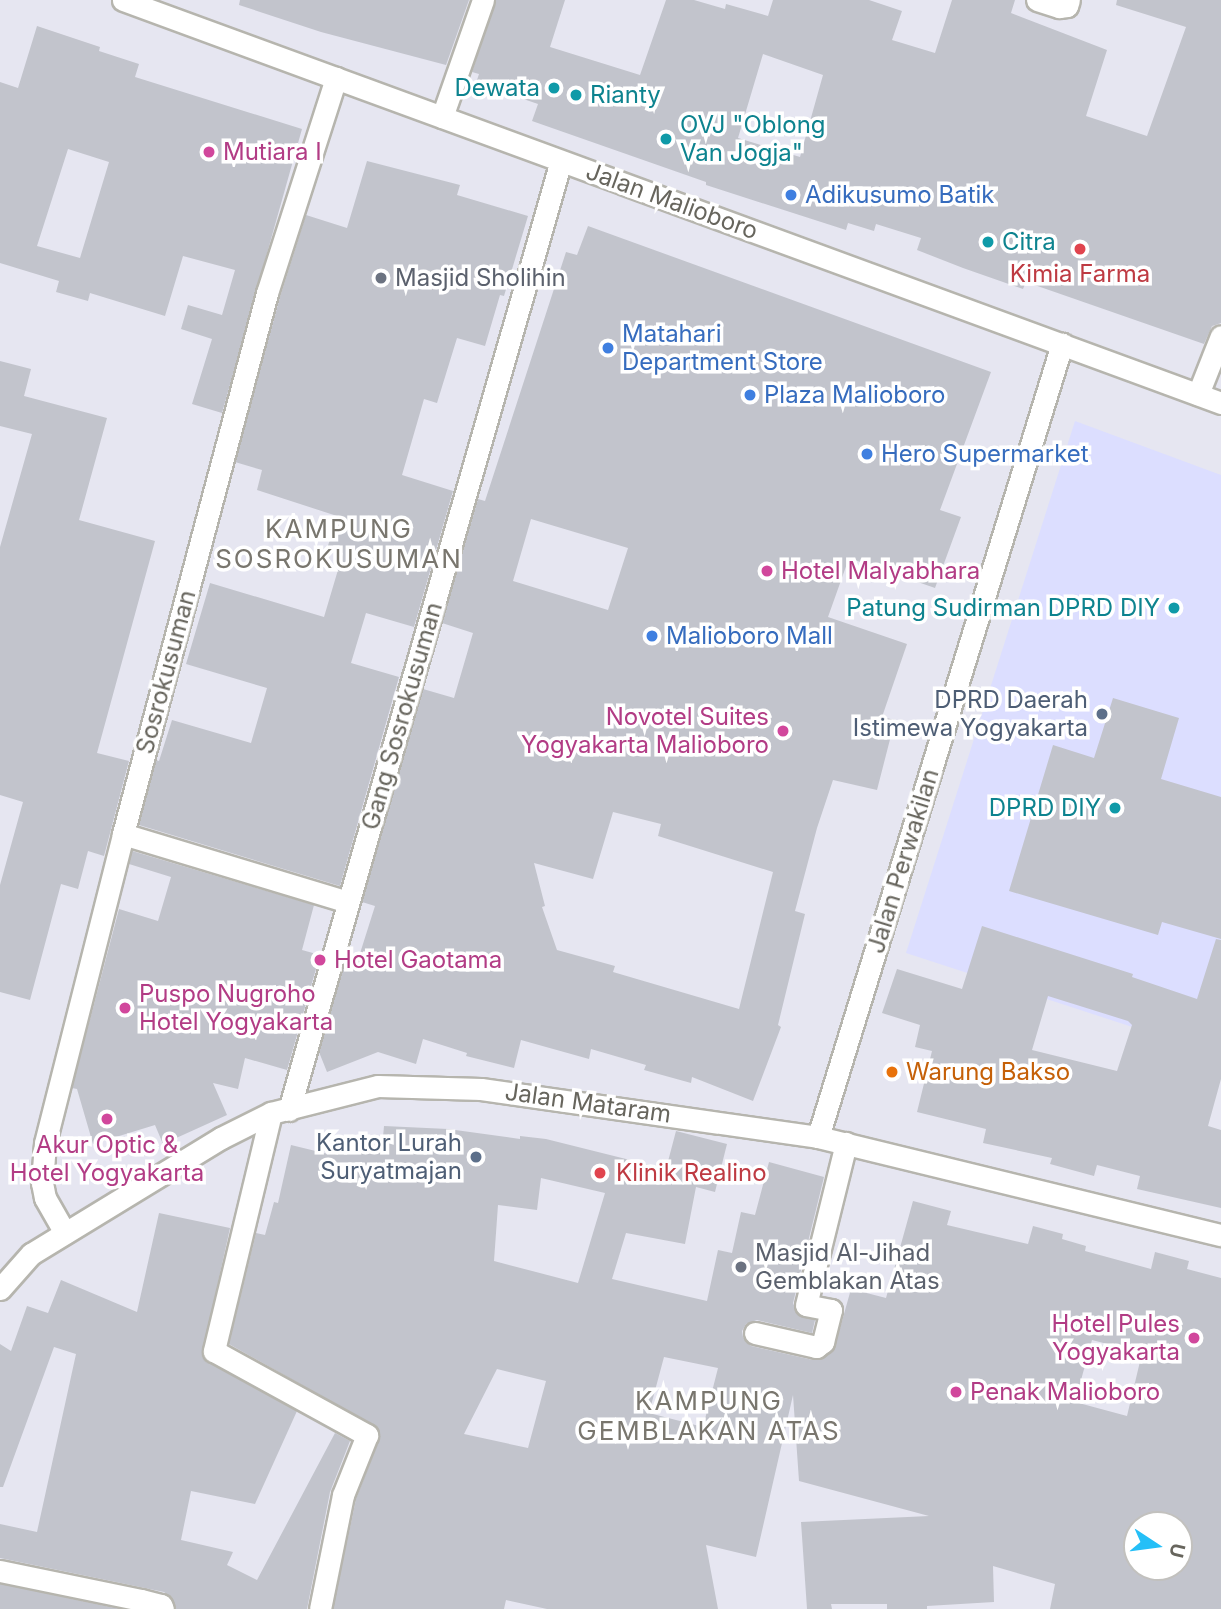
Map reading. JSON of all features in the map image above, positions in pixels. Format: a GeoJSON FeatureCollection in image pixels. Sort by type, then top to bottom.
{"type":"FeatureCollection","features":[{"type":"Feature","properties":{"kind":"street","name":"Jalan Malioboro"},"geometry":{"type":"LineString","coordinates":[[123,0],[1221,402]]}},
{"type":"Feature","properties":{"kind":"street"},"geometry":{"type":"LineString","coordinates":[[442,117],[483,0]]}},
{"type":"Feature","properties":{"kind":"street"},"geometry":{"type":"LineString","coordinates":[[1037,0],[1068,3]]}},
{"type":"Feature","properties":{"kind":"street","name":"Sosrokusuman"},"geometry":{"type":"LineString","coordinates":[[65,1233],[45,1198],[42,1183],[45,1143],[123,834],[267,293],[336,78]]}},
{"type":"Feature","properties":{"kind":"street","name":"Gang Sosrokusuman"},"geometry":{"type":"LineString","coordinates":[[320,1609],[343,1496],[367,1435],[215,1351],[280,1112],[348,902],[561,161]]}},
{"type":"Feature","properties":{"kind":"street"},"geometry":{"type":"LineString","coordinates":[[1198,394],[1221,336]]}},
{"type":"Feature","properties":{"kind":"street","name":"Jalan Perwakilan"},"geometry":{"type":"LineString","coordinates":[[818,1137],[1062,344]]}},
{"type":"Feature","properties":{"kind":"street"},"geometry":{"type":"LineString","coordinates":[[123,834],[348,902]]}},
{"type":"Feature","properties":{"kind":"street","name":"Jalan Mataram"},"geometry":{"type":"LineString","coordinates":[[0,1289],[31,1254],[221,1138],[280,1112],[378,1086],[481,1089],[818,1137],[1221,1235]]}},
{"type":"Feature","properties":{"kind":"street"},"geometry":{"type":"LineString","coordinates":[[755,1333],[816,1348],[823,1342],[831,1310],[806,1305],[846,1143]]}},
{"type":"Feature","properties":{"kind":"street"},"geometry":{"type":"LineString","coordinates":[[0,1570],[141,1600],[161,1605],[163,1609]]}},
{"type":"Feature","properties":{"kind":"shaded area","name":"DPRD Daerah Istimewa Yogyakarta"},"geometry":{"type":"Polygon","coordinates":[[[1075,421],[1221,475],[1221,1056],[906,953],[1075,421]]]}},
{"type":"Feature","properties":{"kind":"building"},"geometry":{"type":"Polygon","coordinates":[[[240,0],[469,0],[446,65],[321,32],[239,5],[240,0]]]}},
{"type":"Feature","properties":{"kind":"building"},"geometry":{"type":"Polygon","coordinates":[[[496,0],[565,0],[550,47],[640,75],[666,0],[694,0],[725,9],[726,4],[768,16],[773,0],[869,0],[902,11],[892,40],[935,53],[952,0],[1015,0],[1011,13],[1107,50],[1086,116],[1147,136],[1186,27],[1116,5],[1117,0],[1221,0],[1221,323],[1212,326],[1204,344],[1026,282],[1023,289],[963,268],[917,250],[921,238],[876,224],[874,231],[848,223],[846,230],[706,185],[706,182],[532,121],[538,104],[476,83],[479,74],[472,72],[496,0]],[[763,54],[738,138],[800,157],[823,75],[763,54]]]}},
{"type":"Feature","properties":{"kind":"building"},"geometry":{"type":"Polygon","coordinates":[[[37,26],[100,47],[99,51],[139,64],[135,77],[302,129],[222,413],[192,404],[212,339],[181,329],[188,305],[222,315],[235,270],[183,256],[165,316],[90,293],[88,301],[56,292],[59,281],[0,263],[0,82],[18,88],[37,26]],[[68,149],[37,246],[80,258],[109,162],[68,149]]]}},
{"type":"Feature","properties":{"kind":"building"},"geometry":{"type":"Polygon","coordinates":[[[367,161],[460,185],[457,195],[528,216],[504,296],[500,295],[485,346],[457,338],[437,403],[424,399],[402,475],[453,491],[414,627],[366,613],[351,663],[399,677],[340,886],[139,825],[156,760],[159,761],[172,720],[251,743],[267,688],[186,664],[210,583],[324,617],[343,553],[327,549],[337,516],[257,490],[262,470],[235,462],[280,297],[306,215],[347,228],[367,161]]]}},
{"type":"Feature","properties":{"kind":"building"},"geometry":{"type":"Polygon","coordinates":[[[588,226],[991,372],[940,510],[961,517],[935,588],[849,558],[828,617],[907,644],[882,717],[895,720],[877,790],[833,780],[795,911],[805,914],[778,1025],[781,1027],[753,1101],[692,1077],[691,1083],[644,1070],[646,1065],[591,1049],[589,1059],[521,1040],[514,1068],[466,1056],[467,1053],[423,1039],[416,1064],[378,1052],[327,1072],[319,1052],[345,963],[356,966],[375,906],[362,902],[423,689],[454,698],[473,633],[442,623],[478,499],[485,501],[566,252],[577,255],[588,226]],[[531,519],[513,581],[608,610],[628,548],[531,519]],[[613,812],[593,879],[534,863],[545,906],[542,907],[557,950],[615,966],[613,972],[739,1009],[773,872],[658,836],[661,824],[613,812]]]}},
{"type":"Feature","properties":{"kind":"building"},"geometry":{"type":"Polygon","coordinates":[[[0,361],[31,369],[24,396],[107,418],[79,520],[155,541],[97,753],[129,761],[104,856],[88,851],[78,889],[61,884],[30,1000],[0,992],[0,885],[23,802],[0,795],[0,547],[32,434],[0,426],[0,361]]]}},
{"type":"Feature","properties":{"kind":"building","name":"DPRD DIY"},"geometry":{"type":"Polygon","coordinates":[[[1113,698],[1179,718],[1161,779],[1221,797],[1221,939],[1162,922],[1158,935],[1009,891],[1053,745],[1094,758],[1113,698]]]}},
{"type":"Feature","properties":{"kind":"building"},"geometry":{"type":"Polygon","coordinates":[[[132,851],[314,905],[302,950],[320,955],[287,1070],[245,1058],[238,1089],[213,1083],[227,1115],[163,1144],[155,1125],[93,1144],[77,1089],[72,1088],[119,909],[158,921],[171,877],[129,864],[132,851]]]}},
{"type":"Feature","properties":{"kind":"building"},"geometry":{"type":"Polygon","coordinates":[[[982,926],[1133,974],[1132,977],[1197,999],[1216,939],[1221,940],[1221,1079],[1208,1126],[1221,1130],[1221,1208],[1137,1189],[1140,1176],[1097,1165],[1094,1176],[1050,1164],[1052,1158],[983,1143],[986,1129],[917,1112],[932,1051],[915,1047],[920,1025],[882,1013],[897,969],[962,989],[982,926]],[[1048,996],[1032,1050],[1117,1071],[1132,1025],[1128,1021],[1048,996]]]}},
{"type":"Feature","properties":{"kind":"building"},"geometry":{"type":"Polygon","coordinates":[[[384,1126],[448,1129],[520,1139],[520,1136],[546,1139],[666,1169],[676,1131],[727,1144],[715,1192],[696,1187],[685,1244],[626,1233],[612,1279],[707,1301],[718,1250],[732,1253],[741,1212],[755,1215],[769,1162],[824,1177],[793,1303],[798,1315],[815,1320],[812,1333],[757,1320],[746,1324],[742,1331],[743,1337],[751,1346],[813,1360],[824,1358],[835,1346],[851,1289],[886,1298],[913,1201],[951,1211],[947,1225],[1028,1244],[1033,1226],[1063,1234],[1062,1239],[1086,1246],[1085,1251],[1151,1269],[1155,1252],[1189,1261],[1187,1269],[1221,1278],[1221,1609],[1050,1609],[1055,1584],[993,1566],[994,1602],[927,1606],[927,1609],[887,1609],[887,1604],[831,1604],[832,1609],[807,1609],[801,1522],[929,1516],[799,1481],[793,1395],[756,1557],[706,1545],[718,1609],[547,1609],[506,1600],[504,1609],[333,1609],[356,1499],[379,1440],[378,1428],[229,1344],[256,1233],[265,1235],[274,1202],[278,1203],[291,1145],[328,1154],[332,1137],[382,1148],[384,1126]],[[541,1178],[537,1210],[498,1205],[494,1261],[578,1283],[605,1193],[541,1178]],[[1092,1340],[1075,1402],[1127,1416],[1142,1353],[1092,1340]],[[664,1357],[649,1413],[703,1427],[718,1368],[664,1357]],[[497,1369],[464,1434],[528,1448],[546,1381],[497,1369]]]}},
{"type":"Feature","properties":{"kind":"building"},"geometry":{"type":"Polygon","coordinates":[[[159,1213],[230,1228],[202,1355],[208,1362],[297,1411],[255,1504],[191,1491],[181,1540],[233,1552],[227,1565],[257,1580],[335,1433],[350,1441],[330,1492],[307,1609],[176,1609],[172,1599],[164,1592],[0,1558],[0,1524],[37,1532],[76,1354],[54,1347],[3,1487],[0,1487],[0,1344],[11,1351],[27,1306],[48,1313],[61,1280],[137,1312],[159,1213]]]}},
{"type":"Feature","properties":{"kind":"building"},"geometry":{"type":"Polygon","coordinates":[[[0,1584],[120,1609],[0,1609],[0,1584]]]}},
{"type":"Feature","properties":{"kind":"place","name":"Dewata"},"geometry":{"type":"Point","coordinates":[554,88]}},
{"type":"Feature","properties":{"kind":"place","name":"Rianty"},"geometry":{"type":"Point","coordinates":[576,95]}},
{"type":"Feature","properties":{"kind":"place","name":"OVJ \"Oblong Van Jogja\""},"geometry":{"type":"Point","coordinates":[666,139]}},
{"type":"Feature","properties":{"kind":"place","name":"Mutiara I"},"geometry":{"type":"Point","coordinates":[209,152]}},
{"type":"Feature","properties":{"kind":"place","name":"Adikusumo Batik"},"geometry":{"type":"Point","coordinates":[791,195]}},
{"type":"Feature","properties":{"kind":"place","name":"Citra"},"geometry":{"type":"Point","coordinates":[988,242]}},
{"type":"Feature","properties":{"kind":"place","name":"Kimia Farma"},"geometry":{"type":"Point","coordinates":[1080,249]}},
{"type":"Feature","properties":{"kind":"place","name":"Masjid Sholihin"},"geometry":{"type":"Point","coordinates":[381,278]}},
{"type":"Feature","properties":{"kind":"place","name":"Matahari Department Store"},"geometry":{"type":"Point","coordinates":[608,348]}},
{"type":"Feature","properties":{"kind":"place","name":"Plaza Malioboro"},"geometry":{"type":"Point","coordinates":[750,395]}},
{"type":"Feature","properties":{"kind":"place","name":"Hero Supermarket"},"geometry":{"type":"Point","coordinates":[867,454]}},
{"type":"Feature","properties":{"kind":"place","name":"Hotel Malyabhara"},"geometry":{"type":"Point","coordinates":[767,571]}},
{"type":"Feature","properties":{"kind":"place","name":"Patung Sudirman DPRD DIY"},"geometry":{"type":"Point","coordinates":[1174,608]}},
{"type":"Feature","properties":{"kind":"place","name":"Malioboro Mall"},"geometry":{"type":"Point","coordinates":[652,636]}},
{"type":"Feature","properties":{"kind":"place","name":"DPRD Daerah Istimewa Yogyakarta"},"geometry":{"type":"Point","coordinates":[1102,714]}},
{"type":"Feature","properties":{"kind":"place","name":"Novotel Suites Yogyakarta Malioboro"},"geometry":{"type":"Point","coordinates":[783,731]}},
{"type":"Feature","properties":{"kind":"place","name":"DPRD DIY"},"geometry":{"type":"Point","coordinates":[1115,808]}},
{"type":"Feature","properties":{"kind":"place","name":"Hotel Gaotama"},"geometry":{"type":"Point","coordinates":[320,960]}},
{"type":"Feature","properties":{"kind":"place","name":"Puspo Nugroho Hotel Yogyakarta"},"geometry":{"type":"Point","coordinates":[125,1008]}},
{"type":"Feature","properties":{"kind":"place","name":"Warung Bakso"},"geometry":{"type":"Point","coordinates":[892,1072]}},
{"type":"Feature","properties":{"kind":"place","name":"Akur Optic & Hotel Yogyakarta"},"geometry":{"type":"Point","coordinates":[107,1119]}},
{"type":"Feature","properties":{"kind":"place","name":"Kantor Lurah Suryatmajan"},"geometry":{"type":"Point","coordinates":[476,1157]}},
{"type":"Feature","properties":{"kind":"place","name":"Klinik Realino"},"geometry":{"type":"Point","coordinates":[600,1173]}},
{"type":"Feature","properties":{"kind":"place","name":"Masjid Al-Jihad Gemblakan Atas"},"geometry":{"type":"Point","coordinates":[741,1267]}},
{"type":"Feature","properties":{"kind":"place","name":"Hotel Pules Yogyakarta"},"geometry":{"type":"Point","coordinates":[1194,1338]}},
{"type":"Feature","properties":{"kind":"place","name":"Penak Malioboro"},"geometry":{"type":"Point","coordinates":[956,1392]}},
{"type":"Feature","properties":{"kind":"district","name":"KAMPUNG SOSROKUSUMAN"},"geometry":{"type":"Point","coordinates":[339,544]}},
{"type":"Feature","properties":{"kind":"district","name":"KAMPUNG GEMBLAKAN ATAS"},"geometry":{"type":"Point","coordinates":[709,1416]}}]}
